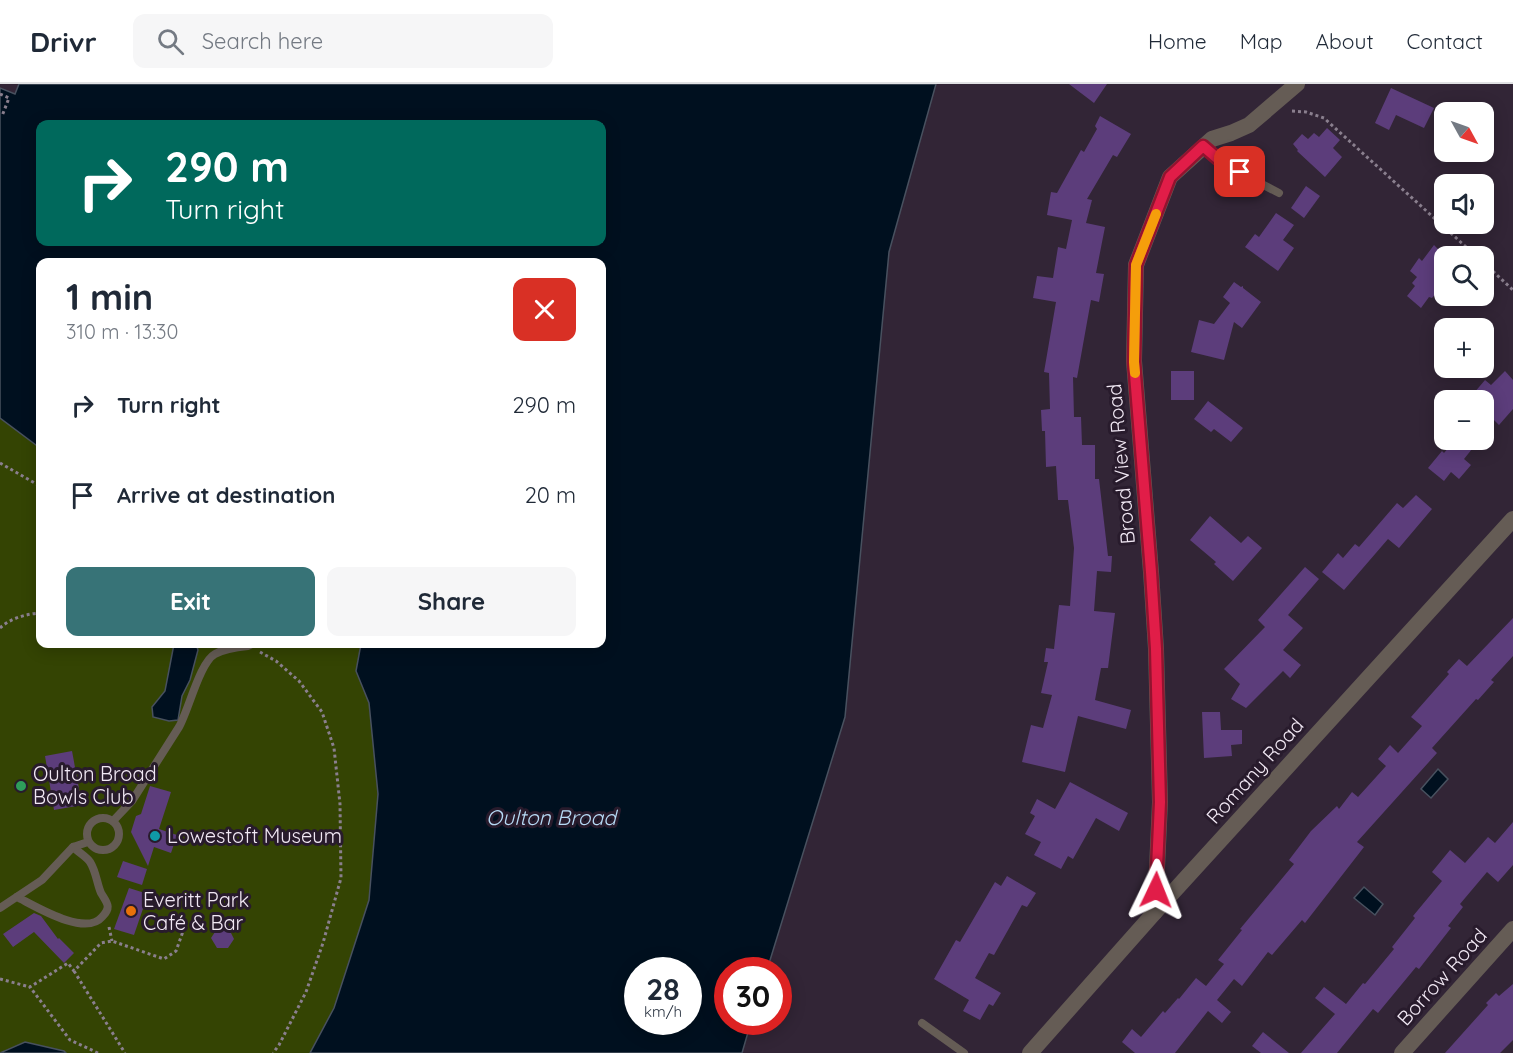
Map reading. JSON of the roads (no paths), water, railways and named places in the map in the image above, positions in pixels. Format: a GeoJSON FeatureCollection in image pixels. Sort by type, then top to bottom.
{"type":"FeatureCollection","features":[{"type":"Feature","properties":{"kind":"street","name":"Broad View Road"},"geometry":{"type":"LineString","coordinates":[[1155,912],[1160,802],[1156,649],[1134,362],[1136,265],[1170,177],[1212,139],[1249,125],[1297,84]]}},
{"type":"Feature","properties":{"kind":"street","name":"Romany Road"},"geometry":{"type":"LineString","coordinates":[[1030,1053],[1155,912],[1513,519]]}},
{"type":"Feature","properties":{"kind":"street","name":"Borrow Road"},"geometry":{"type":"LineString","coordinates":[[1401,1053],[1513,929]]}},
{"type":"Feature","properties":{"kind":"lane"},"geometry":{"type":"LineString","coordinates":[[1203,146],[1225,165],[1279,194]]}},
{"type":"Feature","properties":{"kind":"lane"},"geometry":{"type":"LineString","coordinates":[[113,822],[132,801],[180,727],[208,658],[217,652],[236,648]]}},
{"type":"Feature","properties":{"kind":"lane"},"geometry":{"type":"LineString","coordinates":[[103,818],[113,822],[117,825],[119,836],[111,849],[100,851],[91,846],[86,831],[92,821],[103,818]]}},
{"type":"Feature","properties":{"kind":"lane"},"geometry":{"type":"LineString","coordinates":[[0,908],[42,880],[73,847],[88,842]]}},
{"type":"Feature","properties":{"kind":"lane"},"geometry":{"type":"LineString","coordinates":[[17,897],[57,917],[74,922],[87,924],[100,920],[107,911],[107,902],[101,893],[90,862],[73,847]]}},
{"type":"Feature","properties":{"kind":"lane"},"geometry":{"type":"LineString","coordinates":[[922,1023],[964,1053]]}},
{"type":"Feature","properties":{"kind":"water","name":"Oulton Broad"},"geometry":{"type":"Polygon","coordinates":[[[19,84],[936,84],[889,252],[845,717],[771,957],[714,957],[714,1035],[747,1035],[742,1053],[310,1053],[334,1008],[369,900],[378,794],[369,703],[356,671],[360,648],[606,648],[606,258],[36,258],[36,445],[0,418],[0,88],[15,94],[19,84]]]}},
{"type":"Feature","properties":{"kind":"water"},"geometry":{"type":"Polygon","coordinates":[[[173,648],[197,648],[190,680],[182,696],[178,720],[169,721],[153,717],[152,707],[165,691],[173,648]]]}},
{"type":"Feature","properties":{"kind":"water"},"geometry":{"type":"Polygon","coordinates":[[[1438,769],[1448,779],[1431,798],[1421,789],[1438,769]]]}},
{"type":"Feature","properties":{"kind":"water"},"geometry":{"type":"Polygon","coordinates":[[[1364,887],[1383,904],[1375,915],[1354,898],[1364,887]]]}},
{"type":"Feature","properties":{"kind":"water"},"geometry":{"type":"Polygon","coordinates":[[[25,1042],[64,1051],[66,1053],[0,1053],[25,1042]]]}},
{"type":"Feature","properties":{"kind":"place","name":"Oulton Broad Bowls Club"},"geometry":{"type":"Point","coordinates":[21,786]}},
{"type":"Feature","properties":{"kind":"place","name":"Lowestoft Museum"},"geometry":{"type":"Point","coordinates":[155,836]}},
{"type":"Feature","properties":{"kind":"place","name":"Everitt Park Café & Bar"},"geometry":{"type":"Point","coordinates":[131,911]}}]}
